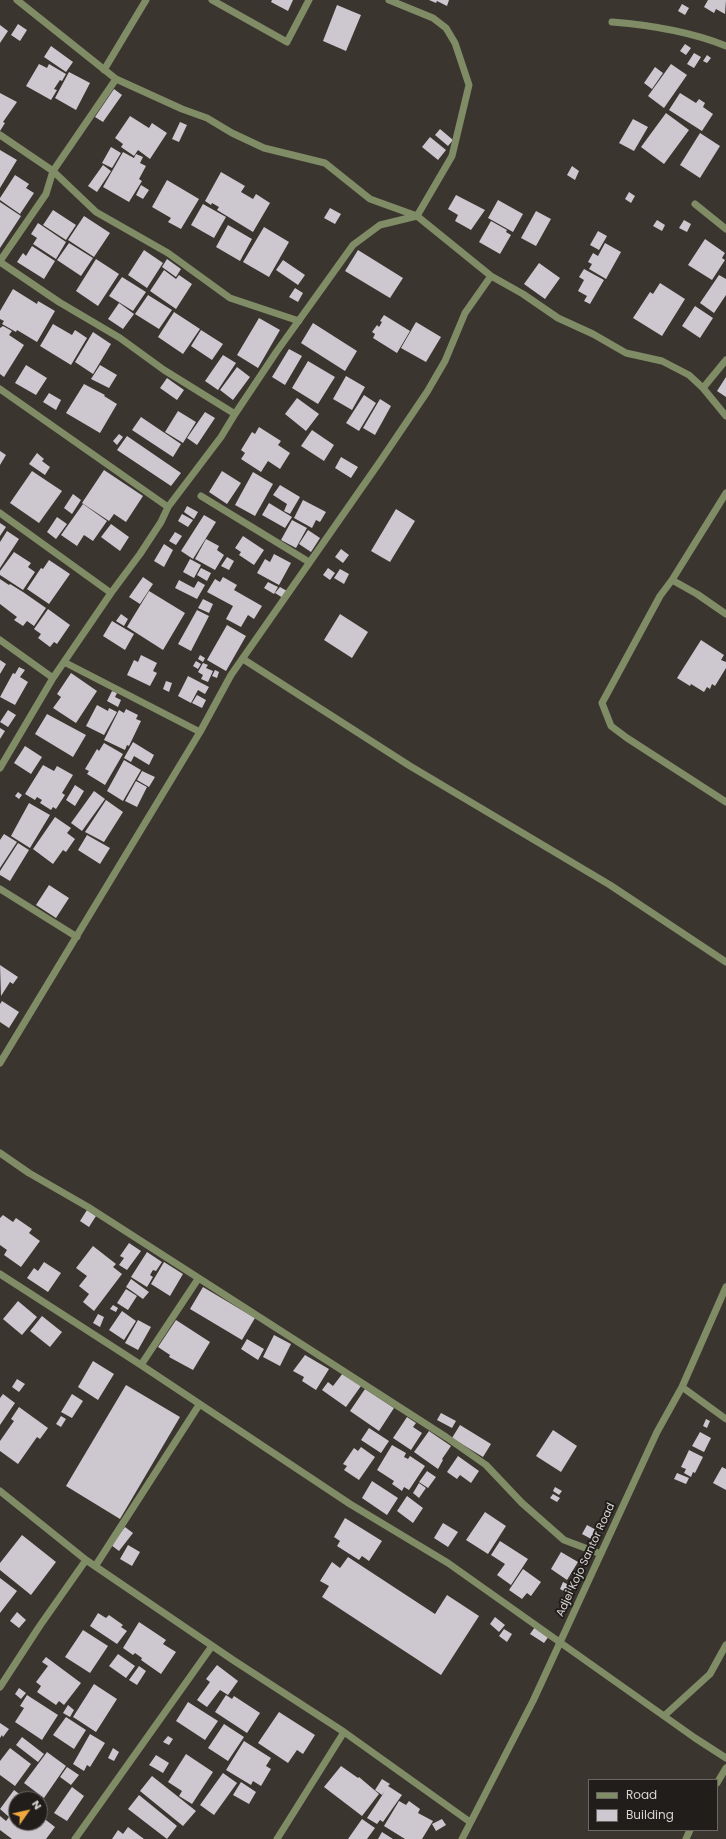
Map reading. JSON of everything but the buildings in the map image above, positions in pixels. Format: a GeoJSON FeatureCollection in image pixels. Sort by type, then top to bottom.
{"type":"FeatureCollection","features":[{"type":"Feature","properties":{"kind":"street"},"geometry":{"type":"LineString","coordinates":[[17,0],[116,79],[182,109],[207,118],[232,133],[264,148],[325,163],[370,199],[417,216],[491,276],[523,294],[558,318],[593,334],[626,353],[662,361],[689,375],[704,388],[726,416]]}},
{"type":"Feature","properties":{"kind":"street"},"geometry":{"type":"LineString","coordinates":[[104,70],[146,0]]}},
{"type":"Feature","properties":{"kind":"street"},"geometry":{"type":"LineString","coordinates":[[212,0],[287,42],[309,0]]}},
{"type":"Feature","properties":{"kind":"street"},"geometry":{"type":"LineString","coordinates":[[0,768],[53,678],[111,593],[140,554],[161,522],[168,507],[221,437],[235,414],[353,245],[380,225],[417,216],[452,156],[469,86],[455,43],[446,28],[433,18],[389,0]]}},
{"type":"Feature","properties":{"kind":"street"},"geometry":{"type":"LineString","coordinates":[[612,22],[629,23],[706,38],[726,46]]}},
{"type":"Feature","properties":{"kind":"street"},"geometry":{"type":"LineString","coordinates":[[116,79],[53,171],[46,194],[0,261],[59,302],[120,338],[164,370],[235,414]]}},
{"type":"Feature","properties":{"kind":"street"},"geometry":{"type":"LineString","coordinates":[[0,135],[53,171],[96,212],[168,253],[230,298],[299,321]]}},
{"type":"Feature","properties":{"kind":"street"},"geometry":{"type":"LineString","coordinates":[[695,204],[726,229]]}},
{"type":"Feature","properties":{"kind":"street"},"geometry":{"type":"LineString","coordinates":[[0,1063],[200,732],[231,675],[379,463],[426,392],[445,361],[465,313],[491,276]]}},
{"type":"Feature","properties":{"kind":"street"},"geometry":{"type":"LineString","coordinates":[[704,388],[726,360]]}},
{"type":"Feature","properties":{"kind":"street"},"geometry":{"type":"LineString","coordinates":[[0,389],[168,507]]}},
{"type":"Feature","properties":{"kind":"street"},"geometry":{"type":"LineString","coordinates":[[726,493],[672,580],[660,596],[602,703],[611,726],[726,802]]}},
{"type":"Feature","properties":{"kind":"street"},"geometry":{"type":"LineString","coordinates":[[201,496],[309,562]]}},
{"type":"Feature","properties":{"kind":"street"},"geometry":{"type":"LineString","coordinates":[[0,513],[111,593]]}},
{"type":"Feature","properties":{"kind":"street"},"geometry":{"type":"LineString","coordinates":[[672,580],[697,594],[726,614]]}},
{"type":"Feature","properties":{"kind":"street"},"geometry":{"type":"LineString","coordinates":[[0,640],[53,678]]}},
{"type":"Feature","properties":{"kind":"street"},"geometry":{"type":"LineString","coordinates":[[243,659],[410,766],[610,885],[726,962]]}},
{"type":"Feature","properties":{"kind":"street"},"geometry":{"type":"LineString","coordinates":[[64,662],[200,732]]}},
{"type":"Feature","properties":{"kind":"street"},"geometry":{"type":"LineString","coordinates":[[0,889],[77,936]]}},
{"type":"Feature","properties":{"kind":"street"},"geometry":{"type":"LineString","coordinates":[[0,1153],[29,1173],[88,1207],[446,1437],[486,1465],[522,1503],[564,1540],[601,1554]]}},
{"type":"Feature","properties":{"kind":"street"},"geometry":{"type":"LineString","coordinates":[[0,1274],[141,1365],[350,1504],[448,1564],[726,1758]]}},
{"type":"Feature","properties":{"kind":"street"},"geometry":{"type":"LineString","coordinates":[[141,1365],[198,1279]]}},
{"type":"Feature","properties":{"kind":"street","name":"Adjei Kojo Santor Road"},"geometry":{"type":"LineString","coordinates":[[462,1839],[533,1701],[657,1432],[682,1387],[726,1287]]}},
{"type":"Feature","properties":{"kind":"street"},"geometry":{"type":"LineString","coordinates":[[682,1387],[726,1419]]}},
{"type":"Feature","properties":{"kind":"street"},"geometry":{"type":"LineString","coordinates":[[96,1565],[199,1405]]}},
{"type":"Feature","properties":{"kind":"street"},"geometry":{"type":"LineString","coordinates":[[0,1492],[86,1560],[96,1565],[212,1646],[344,1732],[470,1822]]}},
{"type":"Feature","properties":{"kind":"street"},"geometry":{"type":"LineString","coordinates":[[0,1686],[86,1560]]}},
{"type":"Feature","properties":{"kind":"street"},"geometry":{"type":"LineString","coordinates":[[75,1839],[212,1646]]}},
{"type":"Feature","properties":{"kind":"street"},"geometry":{"type":"LineString","coordinates":[[664,1716],[710,1674],[726,1646]]}},
{"type":"Feature","properties":{"kind":"street"},"geometry":{"type":"LineString","coordinates":[[277,1839],[344,1732]]}},
{"type":"Feature","properties":{"kind":"street"},"geometry":{"type":"LineString","coordinates":[[718,1781],[726,1768]]}}]}
